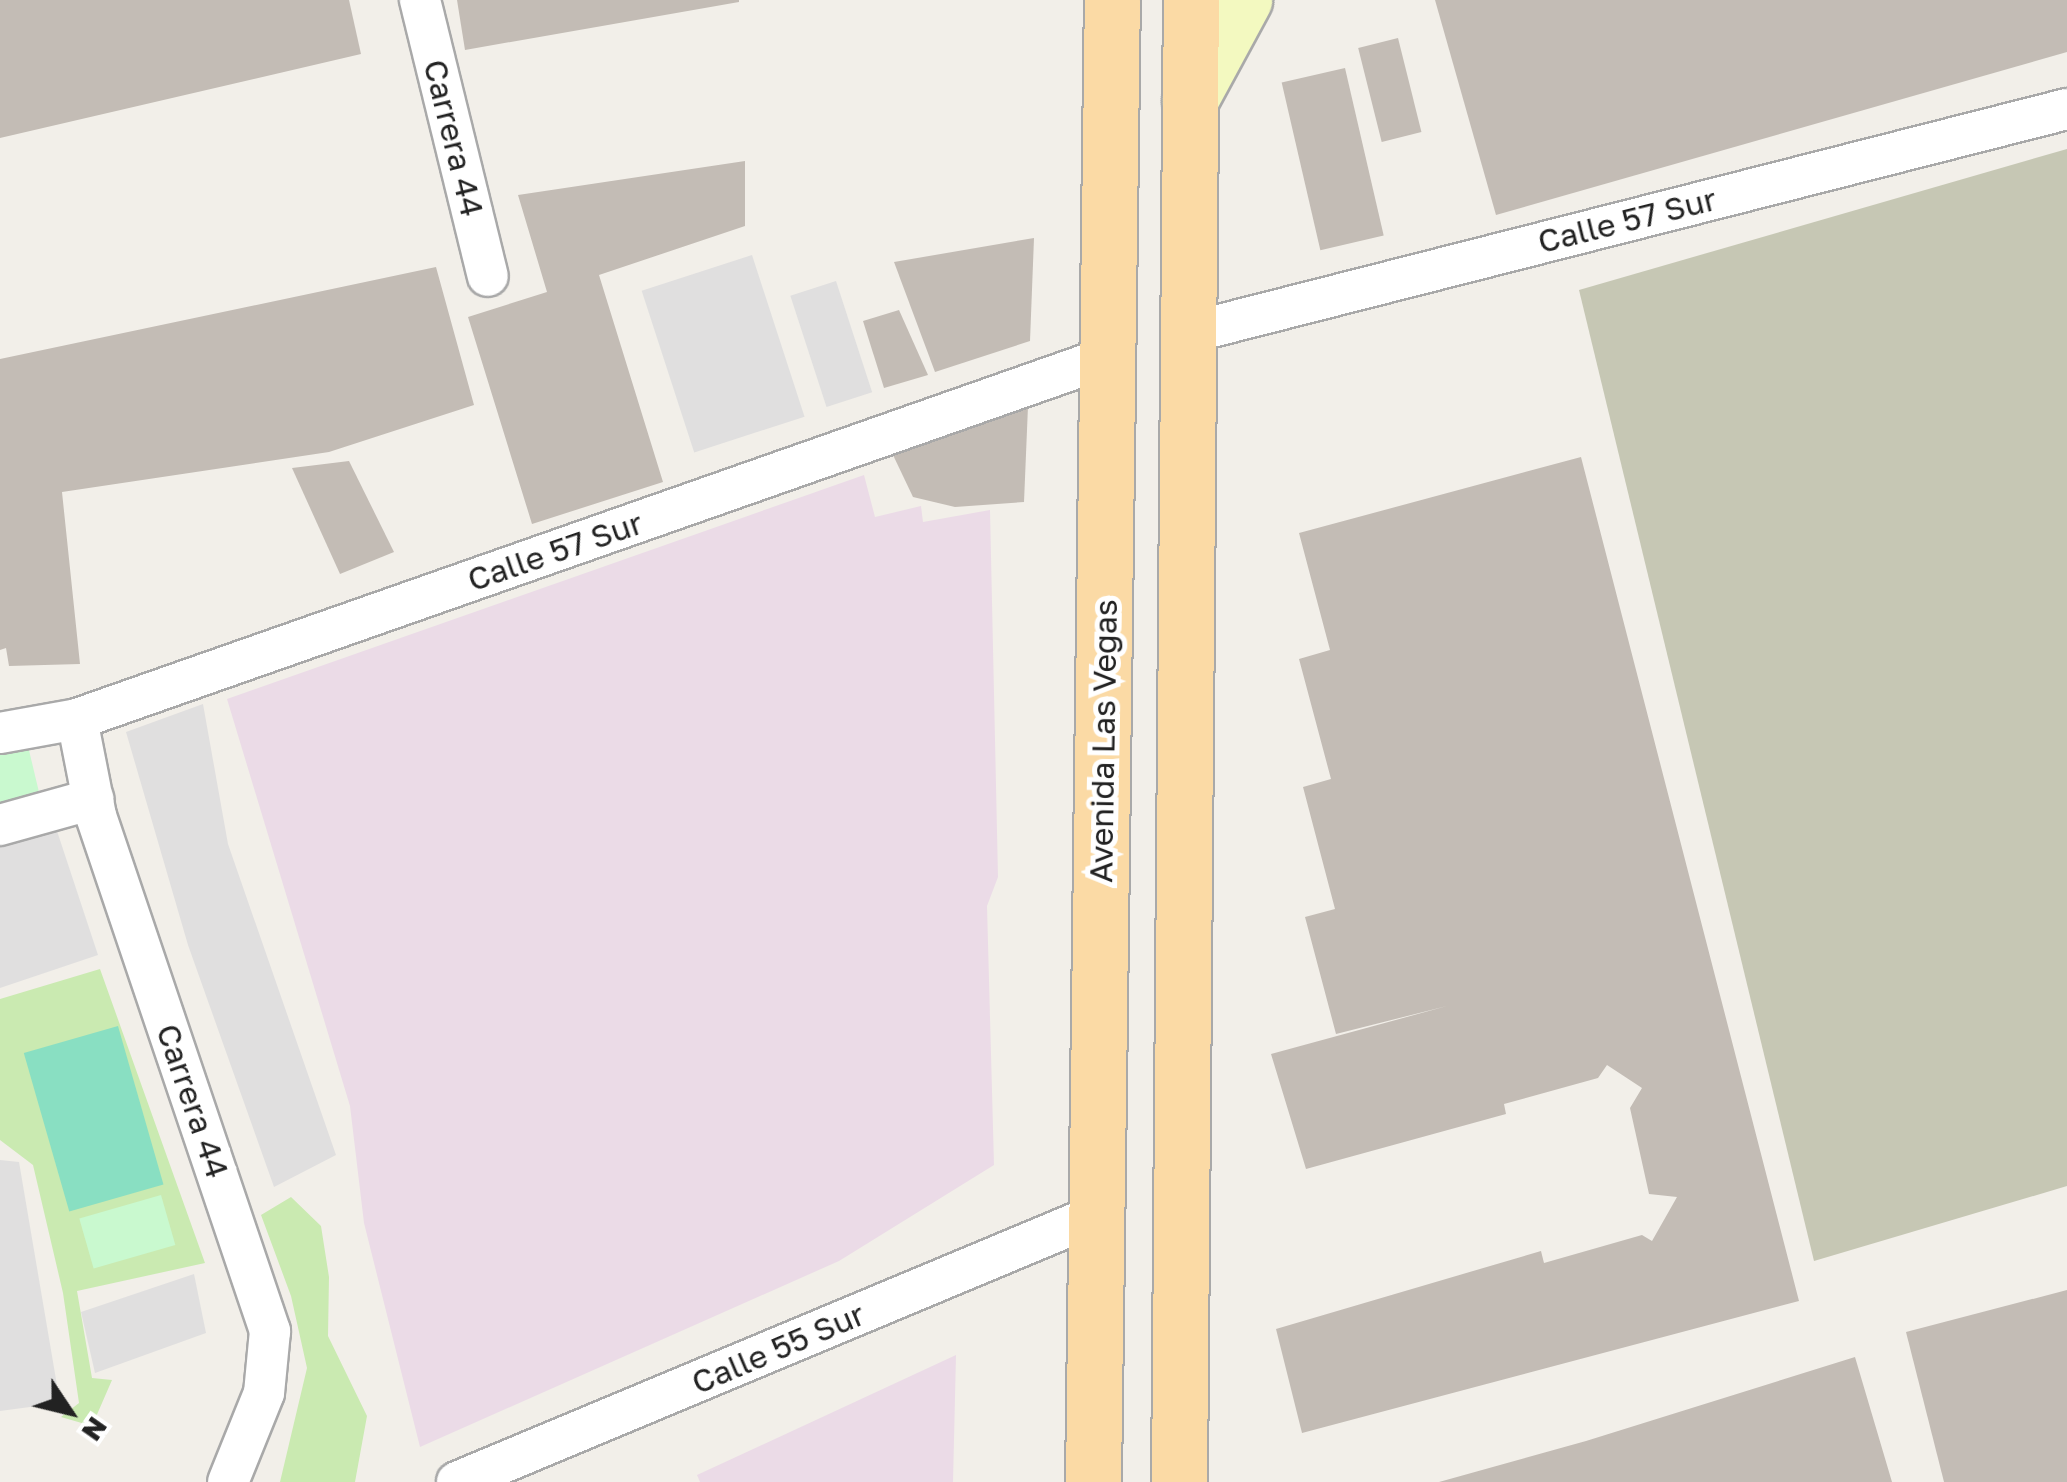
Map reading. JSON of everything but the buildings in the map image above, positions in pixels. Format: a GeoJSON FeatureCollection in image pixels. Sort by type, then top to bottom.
{"type":"FeatureCollection","features":[{"type":"Feature","properties":{"kind":"main road","name":"Avenida Las Vegas"},"geometry":{"type":"LineString","coordinates":[[1093,1482],[1112,0]]}},
{"type":"Feature","properties":{"kind":"main road"},"geometry":{"type":"LineString","coordinates":[[1179,1482],[1191,0]]}},
{"type":"Feature","properties":{"kind":"main road"},"geometry":{"type":"LineString","coordinates":[[1190,100],[1244,0]]}},
{"type":"Feature","properties":{"kind":"street","name":"Carrera 44"},"geometry":{"type":"LineString","coordinates":[[420,0],[488,276]]}},
{"type":"Feature","properties":{"kind":"street","name":"Calle 57 Sur"},"geometry":{"type":"LineString","coordinates":[[1188,334],[2067,110]]}},
{"type":"Feature","properties":{"kind":"street","name":"Calle 57 Sur"},"geometry":{"type":"LineString","coordinates":[[0,732],[77,719],[1108,357]]}},
{"type":"Feature","properties":{"kind":"street","name":"Carrera 44"},"geometry":{"type":"LineString","coordinates":[[77,719],[93,799],[270,1331],[264,1394],[228,1482]]}},
{"type":"Feature","properties":{"kind":"street"},"geometry":{"type":"LineString","coordinates":[[0,825],[93,799]]}},
{"type":"Feature","properties":{"kind":"street","name":"Calle 55 Sur"},"geometry":{"type":"LineString","coordinates":[[457,1482],[1098,1214]]}},
{"type":"Feature","properties":{"kind":"shaded area"},"geometry":{"type":"Polygon","coordinates":[[[2067,149],[2067,1186],[1814,1261],[1579,290],[2067,149]]]}},
{"type":"Feature","properties":{"kind":"shaded area"},"geometry":{"type":"Polygon","coordinates":[[[752,255],[805,417],[694,453],[642,291],[752,255]]]}},
{"type":"Feature","properties":{"kind":"shaded area"},"geometry":{"type":"Polygon","coordinates":[[[836,281],[872,392],[827,407],[790,296],[836,281]]]}},
{"type":"Feature","properties":{"kind":"shaded area"},"geometry":{"type":"Polygon","coordinates":[[[864,475],[875,517],[921,506],[923,522],[990,510],[998,877],[987,906],[994,1165],[839,1261],[420,1447],[364,1223],[350,1106],[227,699],[864,475]]]}},
{"type":"Feature","properties":{"kind":"shaded area"},"geometry":{"type":"Polygon","coordinates":[[[203,704],[228,844],[336,1155],[274,1187],[188,945],[126,732],[203,704]]]}},
{"type":"Feature","properties":{"kind":"shaded area"},"geometry":{"type":"Polygon","coordinates":[[[56,828],[98,955],[0,988],[0,847],[56,828]]]}},
{"type":"Feature","properties":{"kind":"shaded area"},"geometry":{"type":"Polygon","coordinates":[[[0,1160],[19,1162],[60,1403],[0,1411],[0,1160]]]}},
{"type":"Feature","properties":{"kind":"shaded area"},"geometry":{"type":"Polygon","coordinates":[[[194,1274],[206,1333],[95,1373],[81,1312],[194,1274]]]}},
{"type":"Feature","properties":{"kind":"shaded area"},"geometry":{"type":"Polygon","coordinates":[[[956,1355],[953,1482],[700,1482],[697,1475],[956,1355]]]}},
{"type":"Feature","properties":{"kind":"green space"},"geometry":{"type":"Polygon","coordinates":[[[0,745],[28,746],[43,809],[0,818],[0,745]]]}},
{"type":"Feature","properties":{"kind":"green space"},"geometry":{"type":"Polygon","coordinates":[[[100,969],[205,1263],[77,1291],[92,1378],[112,1380],[92,1426],[61,1417],[79,1403],[63,1293],[33,1165],[0,1140],[0,999],[100,969]]]}},
{"type":"Feature","properties":{"kind":"green space"},"geometry":{"type":"Polygon","coordinates":[[[118,1026],[163,1185],[69,1212],[24,1053],[118,1026]]]}},
{"type":"Feature","properties":{"kind":"green space"},"geometry":{"type":"Polygon","coordinates":[[[161,1195],[175,1245],[94,1268],[79,1218],[161,1195]]]}},
{"type":"Feature","properties":{"kind":"green space"},"geometry":{"type":"Polygon","coordinates":[[[291,1197],[321,1226],[329,1277],[328,1336],[367,1416],[355,1482],[280,1482],[307,1368],[291,1296],[261,1215],[291,1197]]]}}]}
